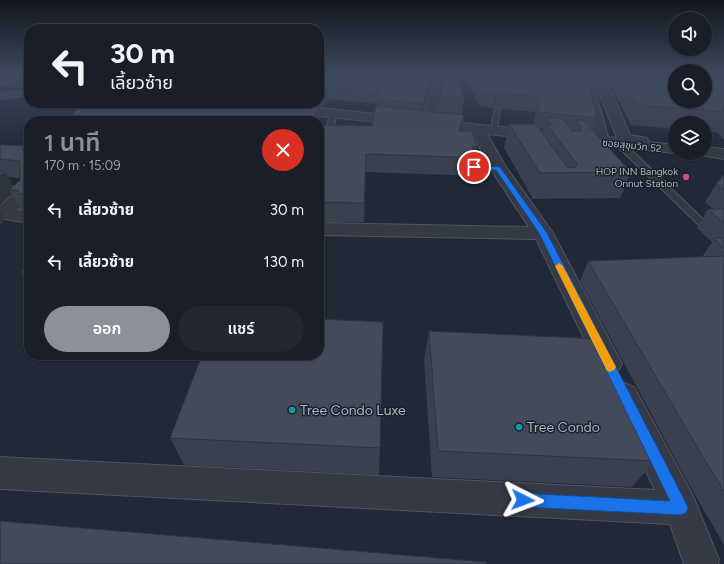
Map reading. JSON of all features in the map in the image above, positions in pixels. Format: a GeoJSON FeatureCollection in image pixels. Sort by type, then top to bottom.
{"type":"FeatureCollection","features":[{"type":"Feature","properties":{"kind":"street"},"geometry":{"type":"LineString","coordinates":[[428,123],[433,100]]}},
{"type":"Feature","properties":{"kind":"street"},"geometry":{"type":"LineString","coordinates":[[592,100],[602,142]]}},
{"type":"Feature","properties":{"kind":"street"},"geometry":{"type":"LineString","coordinates":[[608,100],[624,138],[668,145]]}},
{"type":"Feature","properties":{"kind":"street","name":"ซอยสุขุมวิท 52"},"geometry":{"type":"LineString","coordinates":[[279,108],[334,112],[486,129],[528,137],[553,136],[602,142],[668,146]]}},
{"type":"Feature","properties":{"kind":"street"},"geometry":{"type":"LineString","coordinates":[[486,129],[486,168],[543,233],[681,508],[701,560]]}},
{"type":"Feature","properties":{"kind":"street"},"geometry":{"type":"LineString","coordinates":[[712,153],[724,154]]}},
{"type":"Feature","properties":{"kind":"street"},"geometry":{"type":"LineString","coordinates":[[24,186],[5,214],[24,216]]}},
{"type":"Feature","properties":{"kind":"street"},"geometry":{"type":"LineString","coordinates":[[324,229],[543,233]]}},
{"type":"Feature","properties":{"kind":"street"},"geometry":{"type":"LineString","coordinates":[[0,473],[681,508]]}},
{"type":"Feature","properties":{"kind":"lane"},"geometry":{"type":"LineString","coordinates":[[486,129],[497,108]]}},
{"type":"Feature","properties":{"kind":"lane"},"geometry":{"type":"LineString","coordinates":[[327,139],[334,112]]}},
{"type":"Feature","properties":{"kind":"lane"},"geometry":{"type":"LineString","coordinates":[[619,143],[704,225]]}},
{"type":"Feature","properties":{"kind":"building"},"geometry":{"type":"Polygon","coordinates":[[[390,100],[424,100],[423,104],[390,100]]]}},
{"type":"Feature","properties":{"kind":"building"},"geometry":{"type":"Polygon","coordinates":[[[539,100],[592,100],[597,118],[538,112],[539,100]]]}},
{"type":"Feature","properties":{"kind":"building"},"geometry":{"type":"Polygon","coordinates":[[[636,100],[668,100],[668,107],[639,105],[636,100]]]}},
{"type":"Feature","properties":{"kind":"building"},"geometry":{"type":"Polygon","coordinates":[[[712,100],[724,100],[724,112],[675,108],[712,108],[712,100]]]}},
{"type":"Feature","properties":{"kind":"building"},"geometry":{"type":"Polygon","coordinates":[[[376,106],[464,115],[459,131],[472,131],[477,146],[473,146],[473,151],[479,153],[481,158],[366,154],[364,203],[324,202],[324,125],[372,126],[376,106]]]}},
{"type":"Feature","properties":{"kind":"building"},"geometry":{"type":"Polygon","coordinates":[[[79,108],[318,108],[315,116],[70,116],[79,108]]]}},
{"type":"Feature","properties":{"kind":"building"},"geometry":{"type":"Polygon","coordinates":[[[546,117],[562,118],[572,131],[580,131],[582,127],[576,120],[583,120],[631,172],[540,173],[509,124],[536,124],[567,167],[575,168],[577,164],[547,124],[552,124],[546,117]]]}},
{"type":"Feature","properties":{"kind":"building"},"geometry":{"type":"Polygon","coordinates":[[[0,145],[24,146],[24,194],[19,194],[18,190],[9,190],[20,180],[20,161],[0,159],[0,145]]]}},
{"type":"Feature","properties":{"kind":"building"},"geometry":{"type":"Polygon","coordinates":[[[0,171],[5,172],[0,176],[0,171]]]}},
{"type":"Feature","properties":{"kind":"building"},"geometry":{"type":"Polygon","coordinates":[[[724,175],[724,190],[716,184],[724,175]]]}},
{"type":"Feature","properties":{"kind":"building"},"geometry":{"type":"Polygon","coordinates":[[[708,209],[724,209],[724,223],[708,209]]]}},
{"type":"Feature","properties":{"kind":"building"},"geometry":{"type":"Polygon","coordinates":[[[714,238],[724,238],[724,249],[714,238]]]}},
{"type":"Feature","properties":{"kind":"building"},"geometry":{"type":"Polygon","coordinates":[[[724,256],[724,491],[588,261],[724,256]]]}},
{"type":"Feature","properties":{"kind":"building","name":"Tree Condo Luxe"},"geometry":{"type":"Polygon","coordinates":[[[324,319],[383,322],[380,448],[170,438],[200,360],[324,360],[324,319]]]}},
{"type":"Feature","properties":{"kind":"building","name":"Tree Condo"},"geometry":{"type":"Polygon","coordinates":[[[429,331],[601,339],[655,461],[438,451],[429,331]]]}},
{"type":"Feature","properties":{"kind":"building"},"geometry":{"type":"Polygon","coordinates":[[[0,521],[486,562],[486,564],[0,564],[0,521]]]}},
{"type":"Feature","properties":{"kind":"slow traffic"},"geometry":{"type":"LineString","coordinates":[[559,266],[610,367]]}},
{"type":"Feature","properties":{"kind":"place","name":"HOP INN Bangkok Onnut Station"},"geometry":{"type":"Point","coordinates":[686,177]}},
{"type":"Feature","properties":{"kind":"place","name":"Tree Condo Luxe"},"geometry":{"type":"Point","coordinates":[292,410]}},
{"type":"Feature","properties":{"kind":"place","name":"Tree Condo"},"geometry":{"type":"Point","coordinates":[519,427]}},
{"type":"Feature","properties":{"kind":"route"},"geometry":{"type":"LineString","coordinates":[[474,167],[498,168],[543,233],[681,508],[523,500]]}}]}
